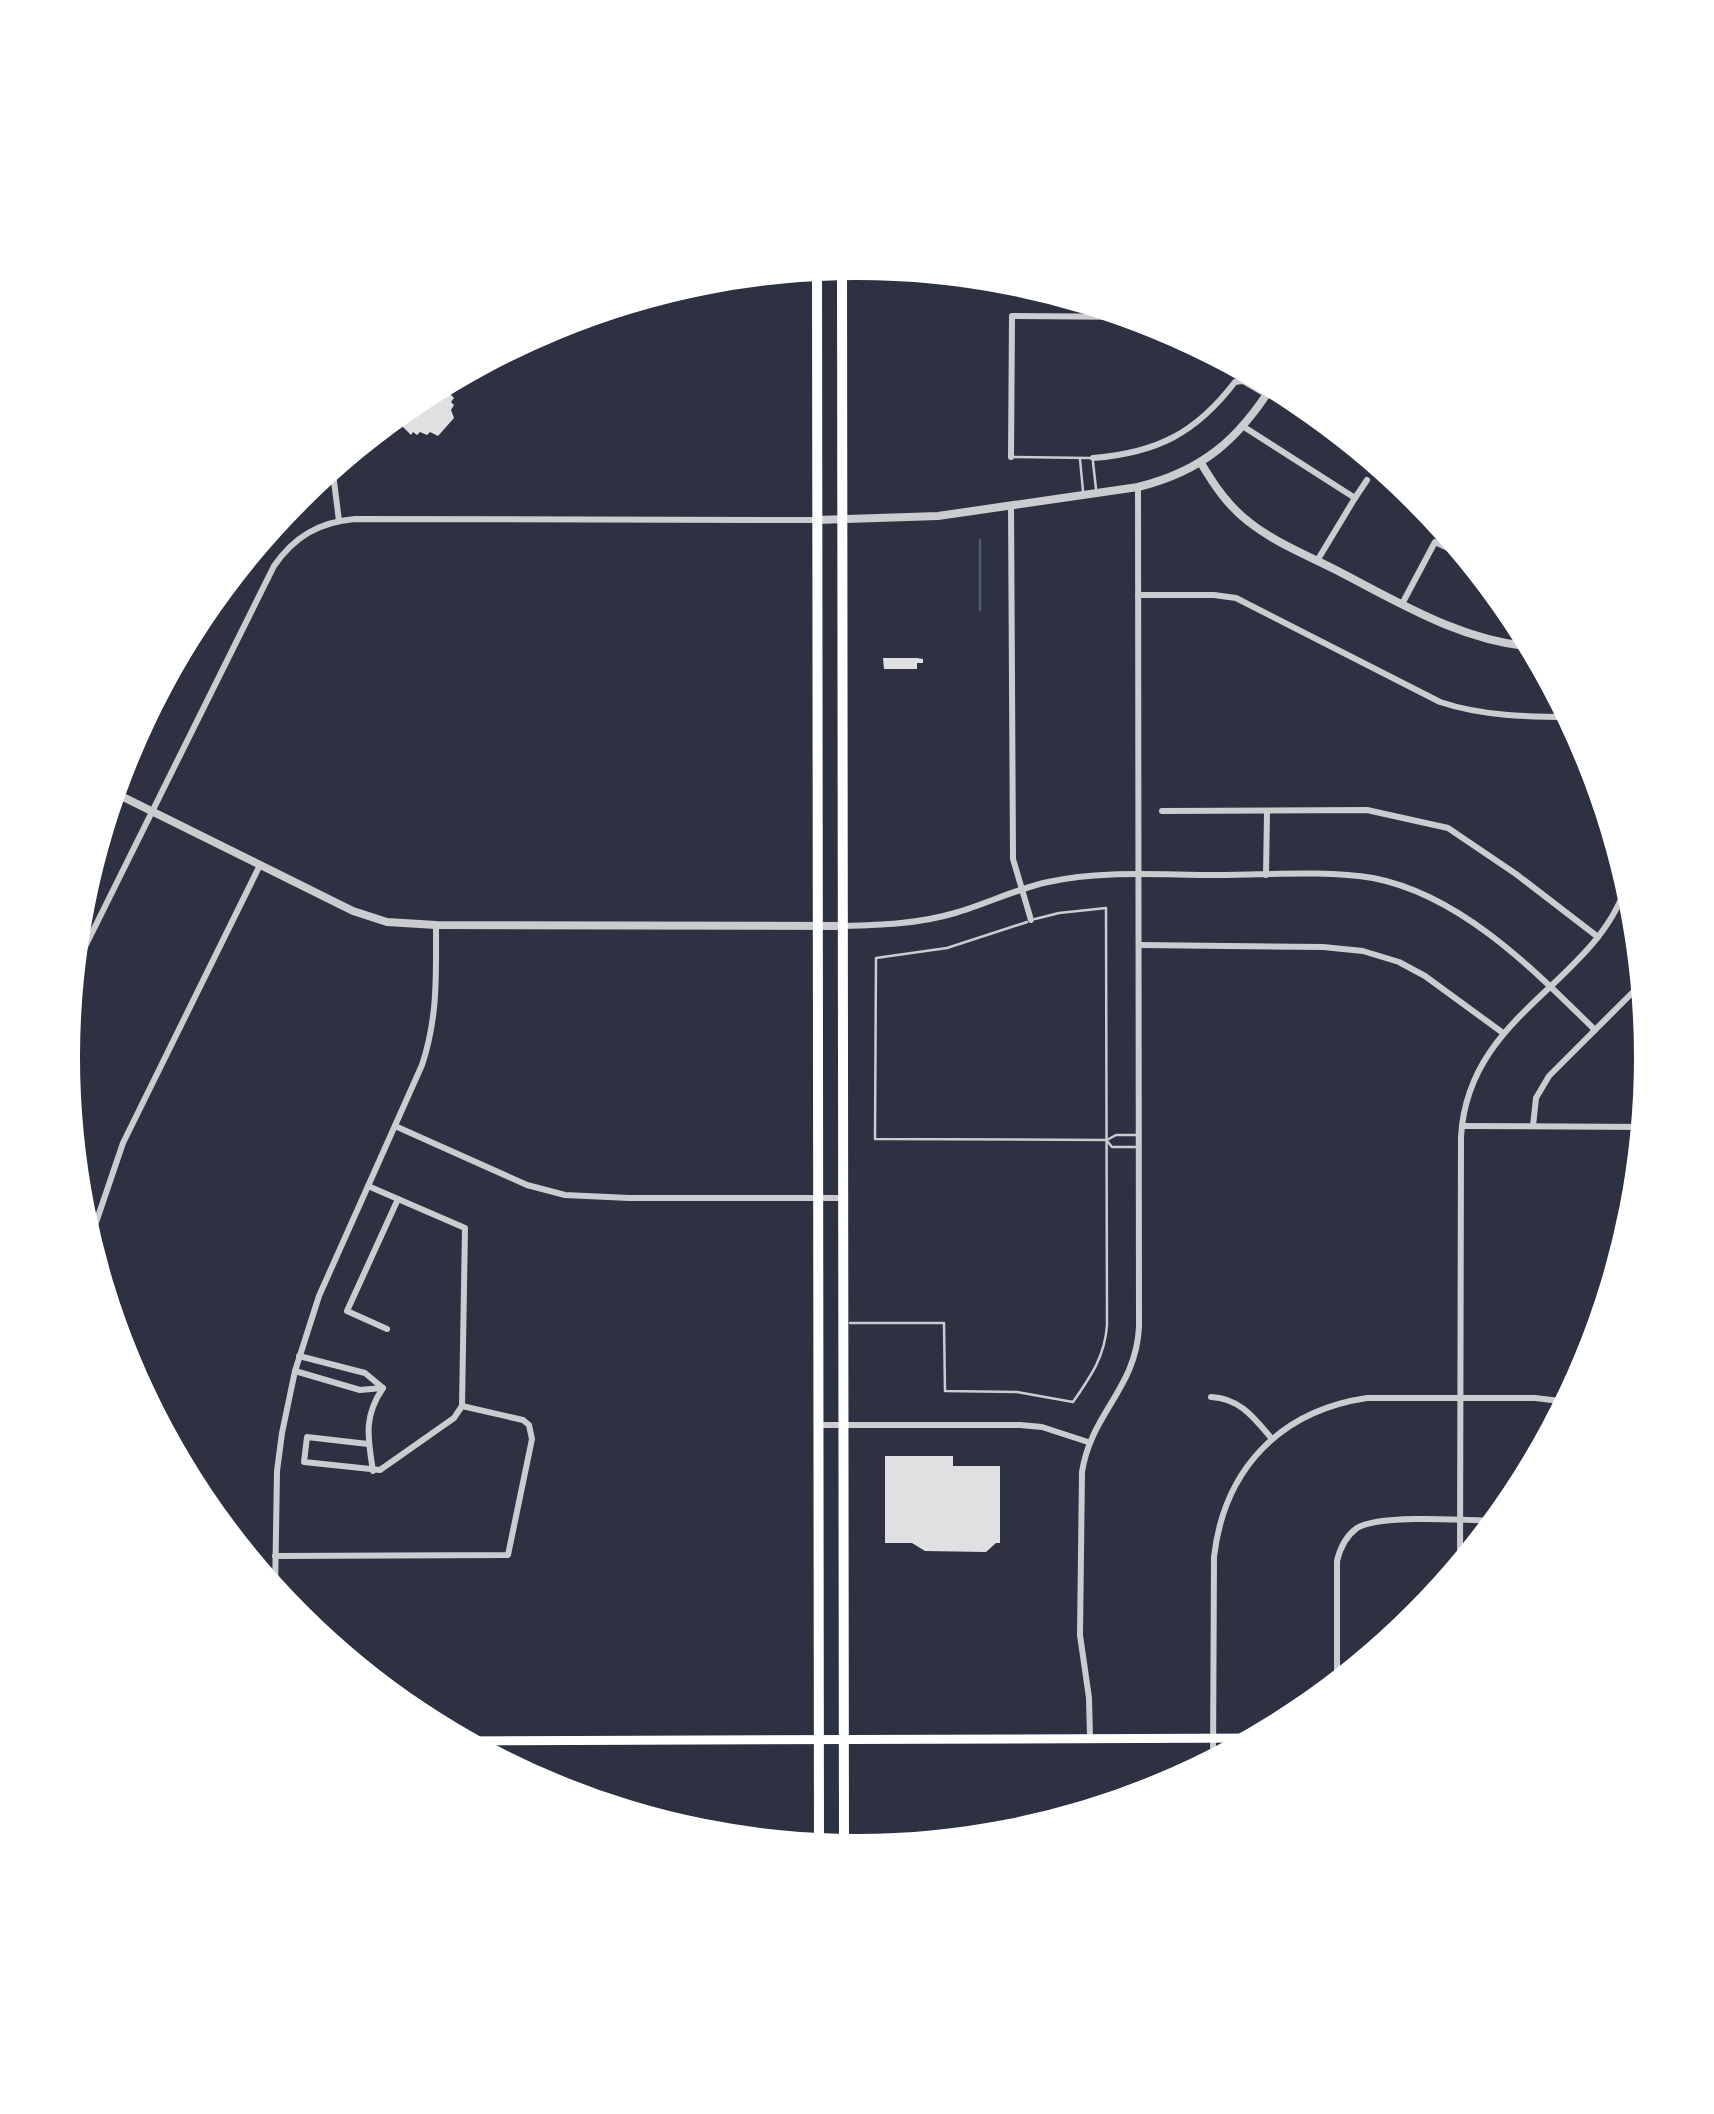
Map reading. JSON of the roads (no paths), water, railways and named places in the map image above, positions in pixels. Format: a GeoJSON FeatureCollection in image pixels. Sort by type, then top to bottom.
{"type":"FeatureCollection","features":[{"type":"Feature","properties":{"kind":"main road"},"geometry":{"type":"LineString","coordinates":[[842,281],[844,1833]]}},
{"type":"Feature","properties":{"kind":"main road"},"geometry":{"type":"LineString","coordinates":[[817,282],[819,1833]]}},
{"type":"Feature","properties":{"kind":"main road"},"geometry":{"type":"LineString","coordinates":[[488,1741],[1231,1737]]}},
{"type":"Feature","properties":{"kind":"street"},"geometry":{"type":"LineString","coordinates":[[1011,457],[1012,316],[1091,316]]}},
{"type":"Feature","properties":{"kind":"street"},"geometry":{"type":"LineString","coordinates":[[1093,458],[1143,450],[1180,435],[1214,408],[1234,382],[1241,381]]}},
{"type":"Feature","properties":{"kind":"street"},"geometry":{"type":"LineString","coordinates":[[90,934],[274,566],[282,554],[316,528],[339,520],[928,518],[1164,480],[1201,463],[1228,443],[1265,396]]}},
{"type":"Feature","properties":{"kind":"street"},"geometry":{"type":"LineString","coordinates":[[1244,426],[1356,498]]}},
{"type":"Feature","properties":{"kind":"street"},"geometry":{"type":"LineString","coordinates":[[1201,463],[1222,496],[1265,533],[1467,634],[1515,644]]}},
{"type":"Feature","properties":{"kind":"street"},"geometry":{"type":"LineString","coordinates":[[1317,561],[1366,480]]}},
{"type":"Feature","properties":{"kind":"street"},"geometry":{"type":"LineString","coordinates":[[334,483],[339,520]]}},
{"type":"Feature","properties":{"kind":"street"},"geometry":{"type":"LineString","coordinates":[[1090,1737],[1080,1635],[1081,1484],[1088,1442],[1129,1374],[1138,1339],[1138,487]]}},
{"type":"Feature","properties":{"kind":"street"},"geometry":{"type":"LineString","coordinates":[[1011,505],[1013,858],[1032,920]]}},
{"type":"Feature","properties":{"kind":"street"},"geometry":{"type":"LineString","coordinates":[[1402,604],[1435,542],[1441,545]]}},
{"type":"Feature","properties":{"kind":"street"},"geometry":{"type":"LineString","coordinates":[[1138,594],[1236,598],[1440,702],[1526,717],[1556,718]]}},
{"type":"Feature","properties":{"kind":"street"},"geometry":{"type":"LineString","coordinates":[[125,797],[366,916],[398,924],[898,924],[955,913],[1071,878],[1369,877],[1412,889],[1453,910],[1514,954],[1594,1030]]}},
{"type":"Feature","properties":{"kind":"street"},"geometry":{"type":"LineString","coordinates":[[1162,810],[1374,810],[1448,828],[1598,937]]}},
{"type":"Feature","properties":{"kind":"street"},"geometry":{"type":"LineString","coordinates":[[1266,875],[1267,812]]}},
{"type":"Feature","properties":{"kind":"street"},"geometry":{"type":"LineString","coordinates":[[97,1218],[130,1129],[260,865]]}},
{"type":"Feature","properties":{"kind":"street"},"geometry":{"type":"LineString","coordinates":[[1460,1546],[1462,1126],[1469,1092],[1503,1034],[1598,937],[1619,904]]}},
{"type":"Feature","properties":{"kind":"street"},"geometry":{"type":"LineString","coordinates":[[275,1571],[277,1470],[294,1370],[320,1296],[422,1065],[437,997],[436,926]]}},
{"type":"Feature","properties":{"kind":"street"},"geometry":{"type":"LineString","coordinates":[[1138,945],[1323,946],[1363,951],[1399,962],[1425,976],[1503,1034]]}},
{"type":"Feature","properties":{"kind":"street"},"geometry":{"type":"LineString","coordinates":[[1533,1126],[1533,1111],[1542,1085],[1631,995]]}},
{"type":"Feature","properties":{"kind":"street"},"geometry":{"type":"LineString","coordinates":[[395,1126],[527,1185],[564,1195],[842,1198]]}},
{"type":"Feature","properties":{"kind":"street"},"geometry":{"type":"LineString","coordinates":[[1462,1126],[1630,1126]]}},
{"type":"Feature","properties":{"kind":"street"},"geometry":{"type":"LineString","coordinates":[[368,1186],[466,1228],[462,1406],[454,1418],[380,1470],[304,1462],[307,1436],[368,1444]]}},
{"type":"Feature","properties":{"kind":"street"},"geometry":{"type":"LineString","coordinates":[[386,1328],[347,1311],[398,1199]]}},
{"type":"Feature","properties":{"kind":"street"},"geometry":{"type":"LineString","coordinates":[[299,1356],[365,1374],[383,1388]]}},
{"type":"Feature","properties":{"kind":"street"},"geometry":{"type":"LineString","coordinates":[[294,1370],[360,1390],[383,1388]]}},
{"type":"Feature","properties":{"kind":"street"},"geometry":{"type":"LineString","coordinates":[[373,1471],[368,1444],[371,1406],[383,1388]]}},
{"type":"Feature","properties":{"kind":"street"},"geometry":{"type":"LineString","coordinates":[[1212,1397],[1236,1402],[1272,1439]]}},
{"type":"Feature","properties":{"kind":"street"},"geometry":{"type":"LineString","coordinates":[[1213,1747],[1216,1539],[1233,1489],[1252,1459],[1284,1429],[1315,1411],[1349,1400],[1461,1397],[1554,1400]]}},
{"type":"Feature","properties":{"kind":"street"},"geometry":{"type":"LineString","coordinates":[[275,1556],[508,1555],[532,1438],[529,1425],[462,1406]]}},
{"type":"Feature","properties":{"kind":"street"},"geometry":{"type":"LineString","coordinates":[[818,1425],[1020,1424],[1088,1442]]}},
{"type":"Feature","properties":{"kind":"street"},"geometry":{"type":"LineString","coordinates":[[1336,1668],[1338,1561],[1343,1543],[1358,1527],[1379,1520],[1480,1520]]}},
{"type":"Feature","properties":{"kind":"lane"},"geometry":{"type":"LineString","coordinates":[[1011,457],[1093,458],[1096,492]]}},
{"type":"Feature","properties":{"kind":"lane"},"geometry":{"type":"LineString","coordinates":[[1080,458],[1083,494]]}},
{"type":"Feature","properties":{"kind":"lane"},"geometry":{"type":"LineString","coordinates":[[843,1324],[944,1323],[945,1391],[1017,1392],[1073,1402],[1098,1366],[1107,1324],[1108,1140],[1106,908],[1059,913],[947,948],[876,958],[875,1138],[1108,1140],[1116,1135],[1139,1135]]}},
{"type":"Feature","properties":{"kind":"lane"},"geometry":{"type":"LineString","coordinates":[[1108,1140],[1112,1146],[1140,1147]]}},
{"type":"Feature","properties":{"kind":"waterway"},"geometry":{"type":"LineString","coordinates":[[980,540],[980,610]]}}]}
